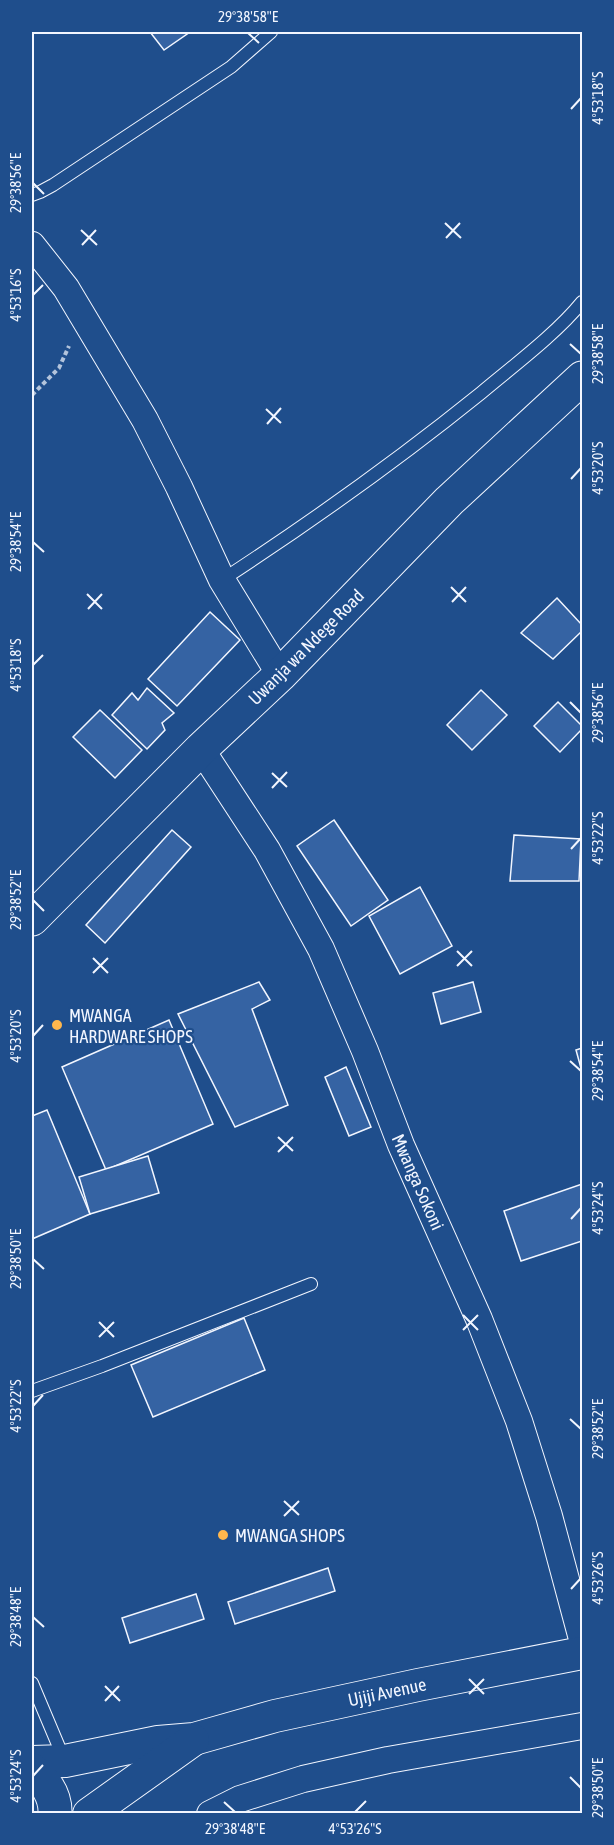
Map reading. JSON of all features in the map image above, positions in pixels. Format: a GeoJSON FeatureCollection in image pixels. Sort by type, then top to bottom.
{"type":"FeatureCollection","features":[{"type":"Feature","properties":{"kind":"main road","name":"Uwanja wa Ndege Road"},"geometry":{"type":"LineString","coordinates":[[32,919],[201,748],[280,675],[448,501],[582,378]]}},
{"type":"Feature","properties":{"kind":"main road"},"geometry":{"type":"LineString","coordinates":[[32,1770],[45,1781],[56,1805],[55,1814]]}},
{"type":"Feature","properties":{"kind":"street"},"geometry":{"type":"LineString","coordinates":[[32,245],[66,288],[145,420],[179,486],[222,580],[280,675]]}},
{"type":"Feature","properties":{"kind":"street","name":"Mwanga Sokoni"},"geometry":{"type":"LineString","coordinates":[[201,748],[267,850],[321,948],[401,1145],[479,1319],[519,1421],[549,1516],[582,1639]]}},
{"type":"Feature","properties":{"kind":"street","name":"Ujiji Avenue"},"geometry":{"type":"LineString","coordinates":[[32,1762],[65,1761],[158,1742],[194,1739],[275,1716],[582,1653]]}},
{"type":"Feature","properties":{"kind":"street"},"geometry":{"type":"LineString","coordinates":[[210,1814],[240,1800],[303,1779],[388,1760],[582,1726]]}},
{"type":"Feature","properties":{"kind":"street","name":"Ujiji Avenue"},"geometry":{"type":"LineString","coordinates":[[89,1814],[194,1739]]}},
{"type":"Feature","properties":{"kind":"lane"},"geometry":{"type":"LineString","coordinates":[[32,195],[52,185],[231,67],[271,32]]}},
{"type":"Feature","properties":{"kind":"lane"},"geometry":{"type":"LineString","coordinates":[[222,580],[301,528],[433,431],[525,356],[573,314],[582,302]]}},
{"type":"Feature","properties":{"kind":"lane"},"geometry":{"type":"LineString","coordinates":[[32,1391],[311,1284]]}},
{"type":"Feature","properties":{"kind":"lane"},"geometry":{"type":"LineString","coordinates":[[32,1683],[65,1761]]}},
{"type":"Feature","properties":{"kind":"path"},"geometry":{"type":"LineString","coordinates":[[32,395],[59,368],[69,346],[70,337]]}},
{"type":"Feature","properties":{"kind":"building"},"geometry":{"type":"Polygon","coordinates":[[[150,32],[190,32],[164,50],[150,32]]]}},
{"type":"Feature","properties":{"kind":"building"},"geometry":{"type":"Polygon","coordinates":[[[557,598],[582,625],[582,631],[553,659],[521,633],[557,598]]]}},
{"type":"Feature","properties":{"kind":"building"},"geometry":{"type":"Polygon","coordinates":[[[210,612],[240,640],[177,706],[148,679],[210,612]]]}},
{"type":"Feature","properties":{"kind":"building"},"geometry":{"type":"Polygon","coordinates":[[[147,688],[174,713],[162,723],[165,730],[147,749],[112,715],[132,693],[138,700],[147,688]]]}},
{"type":"Feature","properties":{"kind":"building"},"geometry":{"type":"Polygon","coordinates":[[[481,690],[507,715],[472,750],[447,725],[481,690]]]}},
{"type":"Feature","properties":{"kind":"building"},"geometry":{"type":"Polygon","coordinates":[[[558,702],[582,726],[582,729],[560,752],[534,726],[558,702]]]}},
{"type":"Feature","properties":{"kind":"building"},"geometry":{"type":"Polygon","coordinates":[[[100,710],[142,750],[115,778],[73,737],[100,710]]]}},
{"type":"Feature","properties":{"kind":"building"},"geometry":{"type":"Polygon","coordinates":[[[334,820],[388,900],[351,926],[297,846],[334,820]]]}},
{"type":"Feature","properties":{"kind":"building"},"geometry":{"type":"Polygon","coordinates":[[[172,830],[191,847],[105,943],[86,925],[172,830]]]}},
{"type":"Feature","properties":{"kind":"building"},"geometry":{"type":"Polygon","coordinates":[[[514,835],[581,839],[579,881],[510,881],[514,835]]]}},
{"type":"Feature","properties":{"kind":"building"},"geometry":{"type":"Polygon","coordinates":[[[420,887],[452,946],[400,974],[369,916],[420,887]]]}},
{"type":"Feature","properties":{"kind":"building"},"geometry":{"type":"Polygon","coordinates":[[[259,982],[270,1000],[252,1009],[288,1105],[235,1127],[178,1014],[259,982]]]}},
{"type":"Feature","properties":{"kind":"building"},"geometry":{"type":"Polygon","coordinates":[[[473,982],[481,1012],[441,1024],[433,993],[473,982]]]}},
{"type":"Feature","properties":{"kind":"building"},"geometry":{"type":"Polygon","coordinates":[[[169,1020],[213,1124],[106,1170],[62,1067],[169,1020]]]}},
{"type":"Feature","properties":{"kind":"building"},"geometry":{"type":"Polygon","coordinates":[[[582,1048],[582,1072],[576,1050],[582,1048]]]}},
{"type":"Feature","properties":{"kind":"building"},"geometry":{"type":"Polygon","coordinates":[[[346,1067],[371,1127],[349,1136],[325,1077],[346,1067]]]}},
{"type":"Feature","properties":{"kind":"building"},"geometry":{"type":"Polygon","coordinates":[[[47,1110],[90,1214],[32,1239],[32,1116],[47,1110]]]}},
{"type":"Feature","properties":{"kind":"building"},"geometry":{"type":"Polygon","coordinates":[[[148,1156],[159,1193],[90,1214],[79,1177],[148,1156]]]}},
{"type":"Feature","properties":{"kind":"building"},"geometry":{"type":"Polygon","coordinates":[[[582,1184],[582,1241],[521,1261],[504,1211],[582,1184]]]}},
{"type":"Feature","properties":{"kind":"building"},"geometry":{"type":"Polygon","coordinates":[[[244,1318],[265,1370],[153,1417],[131,1365],[244,1318]]]}},
{"type":"Feature","properties":{"kind":"building"},"geometry":{"type":"Polygon","coordinates":[[[328,1568],[335,1591],[235,1624],[228,1602],[328,1568]]]}},
{"type":"Feature","properties":{"kind":"building"},"geometry":{"type":"Polygon","coordinates":[[[196,1594],[204,1619],[130,1643],[122,1618],[196,1594]]]}},
{"type":"Feature","properties":{"kind":"place","name":"MWANGA HARDWARE SHOPS"},"geometry":{"type":"Point","coordinates":[57,1025]}},
{"type":"Feature","properties":{"kind":"place","name":"MWANGA SHOPS"},"geometry":{"type":"Point","coordinates":[223,1535]}}]}
